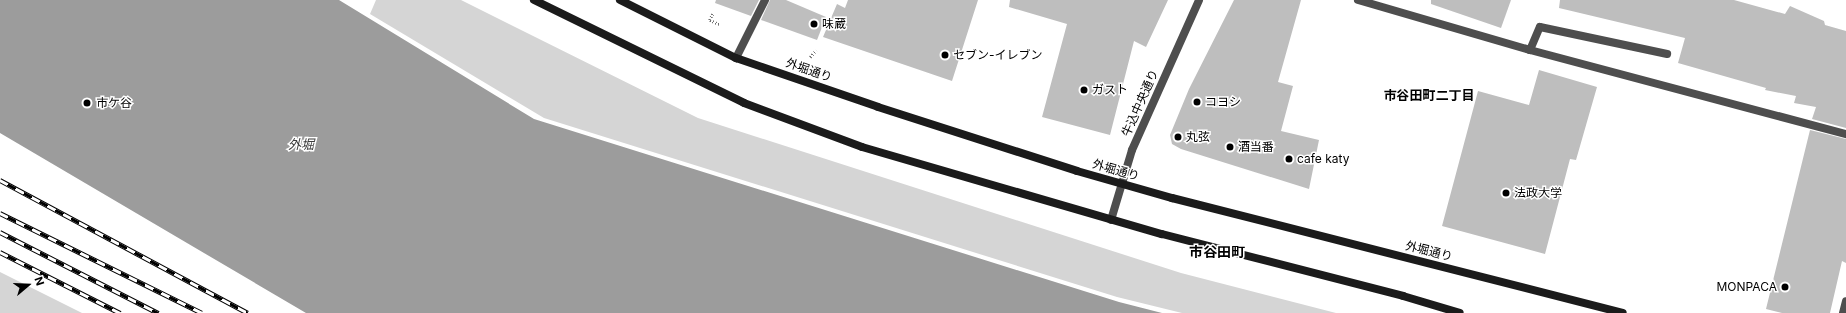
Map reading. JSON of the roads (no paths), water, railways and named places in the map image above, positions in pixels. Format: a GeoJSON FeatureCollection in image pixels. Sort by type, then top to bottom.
{"type":"FeatureCollection","features":[{"type":"Feature","properties":{"kind":"main road"},"geometry":{"type":"LineString","coordinates":[[534,0],[751,106],[862,147],[1111,220],[1403,296],[1460,313]]}},
{"type":"Feature","properties":{"kind":"main road","name":"外堀通り"},"geometry":{"type":"LineString","coordinates":[[620,0],[736,58],[878,107],[1120,183],[1622,313]]}},
{"type":"Feature","properties":{"kind":"street"},"geometry":{"type":"LineString","coordinates":[[736,58],[765,0]]}},
{"type":"Feature","properties":{"kind":"street","name":"牛込中央通り"},"geometry":{"type":"LineString","coordinates":[[1111,220],[1120,183],[1132,150],[1199,0]]}},
{"type":"Feature","properties":{"kind":"street"},"geometry":{"type":"LineString","coordinates":[[1358,0],[1530,50],[1846,134]]}},
{"type":"Feature","properties":{"kind":"street"},"geometry":{"type":"LineString","coordinates":[[1530,50],[1540,27],[1667,54]]}},
{"type":"Feature","properties":{"kind":"street"},"geometry":{"type":"LineString","coordinates":[[1843,313],[1846,301]]}},
{"type":"Feature","properties":{"kind":"water","name":"外堀"},"geometry":{"type":"Polygon","coordinates":[[[0,0],[339,0],[534,119],[1119,302],[1162,313],[306,313],[0,133],[0,0]]]}},
{"type":"Feature","properties":{"kind":"railway"},"geometry":{"type":"LineString","coordinates":[[0,180],[248,313]]}},
{"type":"Feature","properties":{"kind":"railway"},"geometry":{"type":"LineString","coordinates":[[0,213],[202,313]]}},
{"type":"Feature","properties":{"kind":"railway"},"geometry":{"type":"LineString","coordinates":[[0,232],[158,313]]}},
{"type":"Feature","properties":{"kind":"railway"},"geometry":{"type":"LineString","coordinates":[[0,252],[120,313]]}},
{"type":"Feature","properties":{"kind":"place","name":"味蔵"},"geometry":{"type":"Point","coordinates":[814,24]}},
{"type":"Feature","properties":{"kind":"place","name":"セブン-イレブン"},"geometry":{"type":"Point","coordinates":[945,55]}},
{"type":"Feature","properties":{"kind":"place","name":"ガスト"},"geometry":{"type":"Point","coordinates":[1084,90]}},
{"type":"Feature","properties":{"kind":"place","name":"コヨシ"},"geometry":{"type":"Point","coordinates":[1197,102]}},
{"type":"Feature","properties":{"kind":"place","name":"市ケ谷"},"geometry":{"type":"Point","coordinates":[87,103]}},
{"type":"Feature","properties":{"kind":"place","name":"丸弦"},"geometry":{"type":"Point","coordinates":[1178,137]}},
{"type":"Feature","properties":{"kind":"place","name":"酒当番"},"geometry":{"type":"Point","coordinates":[1230,147]}},
{"type":"Feature","properties":{"kind":"place","name":"cafe katy"},"geometry":{"type":"Point","coordinates":[1289,159]}},
{"type":"Feature","properties":{"kind":"place","name":"法政大学"},"geometry":{"type":"Point","coordinates":[1506,193]}},
{"type":"Feature","properties":{"kind":"place","name":"MONPACA"},"geometry":{"type":"Point","coordinates":[1785,287]}},
{"type":"Feature","properties":{"kind":"district","name":"市谷田町二丁目"},"geometry":{"type":"Point","coordinates":[1429,95]}},
{"type":"Feature","properties":{"kind":"district","name":"市谷田町"},"geometry":{"type":"Point","coordinates":[1217,252]}}]}
